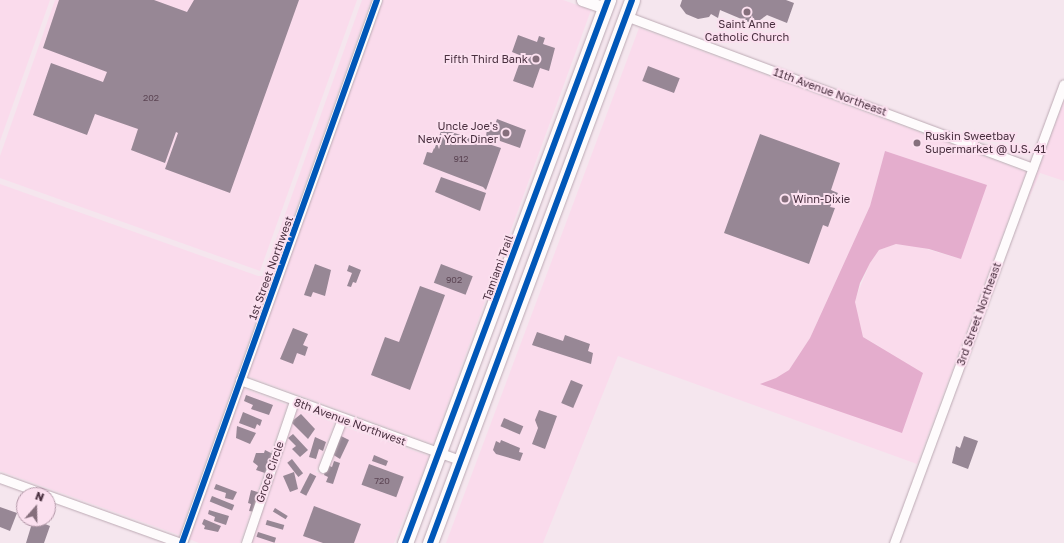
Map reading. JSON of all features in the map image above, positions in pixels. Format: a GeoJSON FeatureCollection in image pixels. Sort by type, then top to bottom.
{"type":"FeatureCollection","features":[{"type":"Feature","properties":{"kind":"main road"},"geometry":{"type":"LineString","coordinates":[[620,0],[626,16]]}},
{"type":"Feature","properties":{"kind":"main road"},"geometry":{"type":"LineString","coordinates":[[430,543],[462,461],[632,0]]}},
{"type":"Feature","properties":{"kind":"main road"},"geometry":{"type":"LineString","coordinates":[[606,4],[612,18],[611,30],[616,42]]}},
{"type":"Feature","properties":{"kind":"main road","name":"Tamiami Trail"},"geometry":{"type":"LineString","coordinates":[[405,543],[440,453],[606,4]]}},
{"type":"Feature","properties":{"kind":"street","name":"1st Street Northwest"},"geometry":{"type":"LineString","coordinates":[[182,543],[377,0]]}},
{"type":"Feature","properties":{"kind":"street"},"geometry":{"type":"LineString","coordinates":[[582,0],[606,4]]}},
{"type":"Feature","properties":{"kind":"street","name":"11th Avenue Northeast"},"geometry":{"type":"LineString","coordinates":[[626,16],[1033,168]]}},
{"type":"Feature","properties":{"kind":"street","name":"3rd Street Northeast"},"geometry":{"type":"LineString","coordinates":[[894,543],[1064,84]]}},
{"type":"Feature","properties":{"kind":"street","name":"8th Avenue Northwest"},"geometry":{"type":"LineString","coordinates":[[240,380],[342,419],[462,461]]}},
{"type":"Feature","properties":{"kind":"street","name":"Groce Circle"},"geometry":{"type":"LineString","coordinates":[[246,543],[294,401]]}},
{"type":"Feature","properties":{"kind":"street"},"geometry":{"type":"LineString","coordinates":[[323,468],[342,419]]}},
{"type":"Feature","properties":{"kind":"street"},"geometry":{"type":"LineString","coordinates":[[0,478],[182,543]]}},
{"type":"Feature","properties":{"kind":"shaded area"},"geometry":{"type":"Polygon","coordinates":[[[0,0],[50,0],[0,141],[0,0]]]}},
{"type":"Feature","properties":{"kind":"shaded area"},"geometry":{"type":"Polygon","coordinates":[[[55,0],[357,0],[260,271],[0,178],[0,156],[55,0]]]}},
{"type":"Feature","properties":{"kind":"shaded area"},"geometry":{"type":"Polygon","coordinates":[[[362,0],[371,0],[179,535],[56,491],[56,487],[45,487],[0,471],[0,184],[258,276],[263,276],[362,0]]]}},
{"type":"Feature","properties":{"kind":"shaded area"},"geometry":{"type":"Polygon","coordinates":[[[383,0],[563,0],[591,10],[433,444],[247,376],[383,0]]]}},
{"type":"Feature","properties":{"kind":"shaded area"},"geometry":{"type":"Polygon","coordinates":[[[639,28],[1026,172],[917,464],[618,356],[543,543],[446,543],[639,28]],[[885,151],[870,206],[810,338],[789,370],[777,378],[761,384],[776,388],[880,347],[863,337],[854,302],[870,263],[879,250],[896,244],[913,245],[961,259],[885,151]]]}},
{"type":"Feature","properties":{"kind":"shaded area"},"geometry":{"type":"Polygon","coordinates":[[[1064,100],[1064,181],[1040,173],[1024,209],[1064,100]]]}},
{"type":"Feature","properties":{"kind":"shaded area"},"geometry":{"type":"Polygon","coordinates":[[[885,151],[987,185],[961,259],[929,249],[896,244],[879,250],[870,263],[860,283],[855,302],[863,337],[923,373],[902,433],[760,384],[776,378],[789,370],[810,338],[870,206],[885,151]]]}},
{"type":"Feature","properties":{"kind":"shaded area"},"geometry":{"type":"Polygon","coordinates":[[[243,388],[287,405],[240,543],[199,543],[189,539],[243,388]]]}},
{"type":"Feature","properties":{"kind":"shaded area"},"geometry":{"type":"Polygon","coordinates":[[[297,409],[334,423],[316,472],[326,475],[344,427],[429,456],[394,543],[252,543],[297,409]]]}},
{"type":"Feature","properties":{"kind":"building"},"geometry":{"type":"Polygon","coordinates":[[[59,0],[154,0],[187,12],[194,0],[299,0],[230,193],[165,169],[178,133],[176,132],[165,163],[131,150],[138,129],[95,114],[87,135],[33,115],[51,63],[103,82],[107,72],[43,48],[59,0]]]}},
{"type":"Feature","properties":{"kind":"building","name":"Saint Anne Catholic Church"},"geometry":{"type":"Polygon","coordinates":[[[682,0],[786,0],[794,3],[787,23],[767,15],[760,20],[758,26],[720,10],[718,18],[711,14],[709,17],[698,19],[686,14],[680,6],[682,0]]]}},
{"type":"Feature","properties":{"kind":"building","name":"Fifth Third Bank"},"geometry":{"type":"Polygon","coordinates":[[[518,35],[537,42],[539,36],[545,38],[543,44],[555,48],[549,71],[540,68],[533,88],[513,81],[522,56],[512,52],[518,35]]]}},
{"type":"Feature","properties":{"kind":"building"},"geometry":{"type":"Polygon","coordinates":[[[648,66],[680,78],[674,93],[642,81],[648,66]]]}},
{"type":"Feature","properties":{"kind":"building","name":"Uncle Joe's New York Diner"},"geometry":{"type":"Polygon","coordinates":[[[497,119],[526,130],[520,148],[486,136],[488,123],[495,125],[497,119]]]}},
{"type":"Feature","properties":{"kind":"building"},"geometry":{"type":"Polygon","coordinates":[[[442,129],[501,148],[486,190],[483,187],[423,164],[427,152],[432,153],[442,129]]]}},
{"type":"Feature","properties":{"kind":"building","name":"Winn-Dixie"},"geometry":{"type":"Polygon","coordinates":[[[760,134],[840,163],[831,190],[838,193],[830,207],[835,208],[828,227],[823,225],[809,264],[724,233],[760,134]]]}},
{"type":"Feature","properties":{"kind":"building"},"geometry":{"type":"Polygon","coordinates":[[[441,177],[486,193],[480,211],[435,192],[441,177]]]}},
{"type":"Feature","properties":{"kind":"building"},"geometry":{"type":"Polygon","coordinates":[[[315,264],[331,270],[325,296],[313,292],[311,297],[304,295],[315,264]]]}},
{"type":"Feature","properties":{"kind":"building"},"geometry":{"type":"Polygon","coordinates":[[[441,264],[473,276],[466,295],[434,283],[441,264]]]}},
{"type":"Feature","properties":{"kind":"building"},"geometry":{"type":"Polygon","coordinates":[[[349,265],[361,270],[356,283],[353,282],[351,287],[347,286],[352,273],[347,271],[349,265]]]}},
{"type":"Feature","properties":{"kind":"building"},"geometry":{"type":"Polygon","coordinates":[[[420,286],[445,295],[410,390],[371,375],[385,337],[399,342],[420,286]]]}},
{"type":"Feature","properties":{"kind":"building"},"geometry":{"type":"Polygon","coordinates":[[[293,328],[308,334],[303,345],[308,347],[305,356],[297,353],[293,364],[280,359],[293,328]]]}},
{"type":"Feature","properties":{"kind":"building"},"geometry":{"type":"Polygon","coordinates":[[[537,332],[563,341],[565,335],[590,344],[588,351],[593,353],[591,364],[532,345],[537,332]]]}},
{"type":"Feature","properties":{"kind":"building"},"geometry":{"type":"Polygon","coordinates":[[[571,380],[583,385],[573,408],[561,403],[571,380]]]}},
{"type":"Feature","properties":{"kind":"building"},"geometry":{"type":"Polygon","coordinates":[[[246,395],[273,405],[269,415],[251,409],[253,405],[244,401],[246,395]]]}},
{"type":"Feature","properties":{"kind":"building"},"geometry":{"type":"Polygon","coordinates":[[[539,410],[557,416],[545,449],[532,444],[538,428],[535,420],[539,410]]]}},
{"type":"Feature","properties":{"kind":"building"},"geometry":{"type":"Polygon","coordinates":[[[243,412],[262,420],[260,426],[257,424],[255,429],[239,423],[243,412]]]}},
{"type":"Feature","properties":{"kind":"building"},"geometry":{"type":"Polygon","coordinates":[[[301,414],[315,429],[308,439],[291,422],[301,414]]]}},
{"type":"Feature","properties":{"kind":"building"},"geometry":{"type":"Polygon","coordinates":[[[504,418],[523,426],[520,434],[500,426],[504,418]]]}},
{"type":"Feature","properties":{"kind":"building"},"geometry":{"type":"Polygon","coordinates":[[[237,426],[256,433],[250,444],[236,438],[237,426]]]}},
{"type":"Feature","properties":{"kind":"building"},"geometry":{"type":"Polygon","coordinates":[[[293,434],[308,450],[300,457],[292,449],[296,446],[288,438],[293,434]]]}},
{"type":"Feature","properties":{"kind":"building"},"geometry":{"type":"Polygon","coordinates":[[[339,435],[349,440],[340,459],[332,454],[339,435]]]}},
{"type":"Feature","properties":{"kind":"building"},"geometry":{"type":"Polygon","coordinates":[[[964,436],[978,441],[968,469],[952,463],[956,446],[960,448],[964,436]]]}},
{"type":"Feature","properties":{"kind":"building"},"geometry":{"type":"Polygon","coordinates":[[[315,437],[326,442],[323,451],[319,449],[316,459],[309,457],[315,437]]]}},
{"type":"Feature","properties":{"kind":"building"},"geometry":{"type":"Polygon","coordinates":[[[501,440],[520,448],[519,452],[523,453],[520,461],[496,454],[493,450],[496,441],[500,443],[501,440]]]}},
{"type":"Feature","properties":{"kind":"building"},"geometry":{"type":"Polygon","coordinates":[[[265,450],[273,454],[265,473],[256,470],[258,466],[253,462],[256,453],[264,453],[265,450]]]}},
{"type":"Feature","properties":{"kind":"building"},"geometry":{"type":"Polygon","coordinates":[[[374,455],[388,461],[386,466],[372,461],[374,455]]]}},
{"type":"Feature","properties":{"kind":"building"},"geometry":{"type":"Polygon","coordinates":[[[292,459],[303,473],[298,477],[287,463],[292,459]]]}},
{"type":"Feature","properties":{"kind":"building"},"geometry":{"type":"Polygon","coordinates":[[[334,461],[340,463],[333,484],[326,482],[328,477],[324,475],[327,465],[332,467],[334,461]]]}},
{"type":"Feature","properties":{"kind":"building"},"geometry":{"type":"Polygon","coordinates":[[[369,464],[404,477],[396,497],[361,485],[369,464]]]}},
{"type":"Feature","properties":{"kind":"building"},"geometry":{"type":"Polygon","coordinates":[[[294,472],[298,489],[290,492],[283,476],[294,472]]]}},
{"type":"Feature","properties":{"kind":"building"},"geometry":{"type":"Polygon","coordinates":[[[310,473],[316,476],[306,496],[300,493],[310,473]]]}},
{"type":"Feature","properties":{"kind":"building"},"geometry":{"type":"Polygon","coordinates":[[[216,484],[237,492],[233,500],[225,498],[226,493],[214,489],[216,484]]]}},
{"type":"Feature","properties":{"kind":"building"},"geometry":{"type":"Polygon","coordinates":[[[251,490],[261,493],[255,512],[249,511],[251,504],[248,503],[251,490]]]}},
{"type":"Feature","properties":{"kind":"building"},"geometry":{"type":"Polygon","coordinates":[[[212,496],[234,505],[232,511],[210,502],[212,496]]]}},
{"type":"Feature","properties":{"kind":"building"},"geometry":{"type":"Polygon","coordinates":[[[314,506],[361,524],[354,543],[323,543],[303,536],[314,506]]]}},
{"type":"Feature","properties":{"kind":"building"},"geometry":{"type":"Polygon","coordinates":[[[0,507],[16,513],[10,531],[0,527],[0,507]]]}},
{"type":"Feature","properties":{"kind":"building"},"geometry":{"type":"Polygon","coordinates":[[[275,508],[288,516],[286,519],[273,511],[275,508]]]}},
{"type":"Feature","properties":{"kind":"building"},"geometry":{"type":"Polygon","coordinates":[[[209,510],[229,516],[226,525],[214,521],[215,517],[208,514],[209,510]]]}},
{"type":"Feature","properties":{"kind":"building"},"geometry":{"type":"Polygon","coordinates":[[[204,519],[221,526],[218,532],[204,529],[205,526],[202,524],[204,519]]]}},
{"type":"Feature","properties":{"kind":"building"},"geometry":{"type":"Polygon","coordinates":[[[267,520],[284,525],[283,530],[266,525],[267,520]]]}},
{"type":"Feature","properties":{"kind":"building"},"geometry":{"type":"Polygon","coordinates":[[[31,527],[50,527],[44,543],[26,543],[31,527]]]}},
{"type":"Feature","properties":{"kind":"building"},"geometry":{"type":"Polygon","coordinates":[[[258,532],[276,538],[275,543],[256,537],[258,532]]]}},
{"type":"Feature","properties":{"kind":"cycle path"},"geometry":{"type":"LineString","coordinates":[[182,543],[377,0]]}},
{"type":"Feature","properties":{"kind":"cycle path"},"geometry":{"type":"LineString","coordinates":[[405,543],[608,0]]}},
{"type":"Feature","properties":{"kind":"cycle path"},"geometry":{"type":"LineString","coordinates":[[430,543],[632,0]]}},
{"type":"Feature","properties":{"kind":"place","name":"Saint Anne Catholic Church"},"geometry":{"type":"Point","coordinates":[747,12]}},
{"type":"Feature","properties":{"kind":"place","name":"Fifth Third Bank"},"geometry":{"type":"Point","coordinates":[536,59]}},
{"type":"Feature","properties":{"kind":"place","name":"Uncle Joe's New York Diner"},"geometry":{"type":"Point","coordinates":[506,133]}},
{"type":"Feature","properties":{"kind":"place","name":"Ruskin Sweetbay Supermarket @ U.S. 41"},"geometry":{"type":"Point","coordinates":[917,143]}},
{"type":"Feature","properties":{"kind":"place","name":"Winn-Dixie"},"geometry":{"type":"Point","coordinates":[785,199]}}]}
